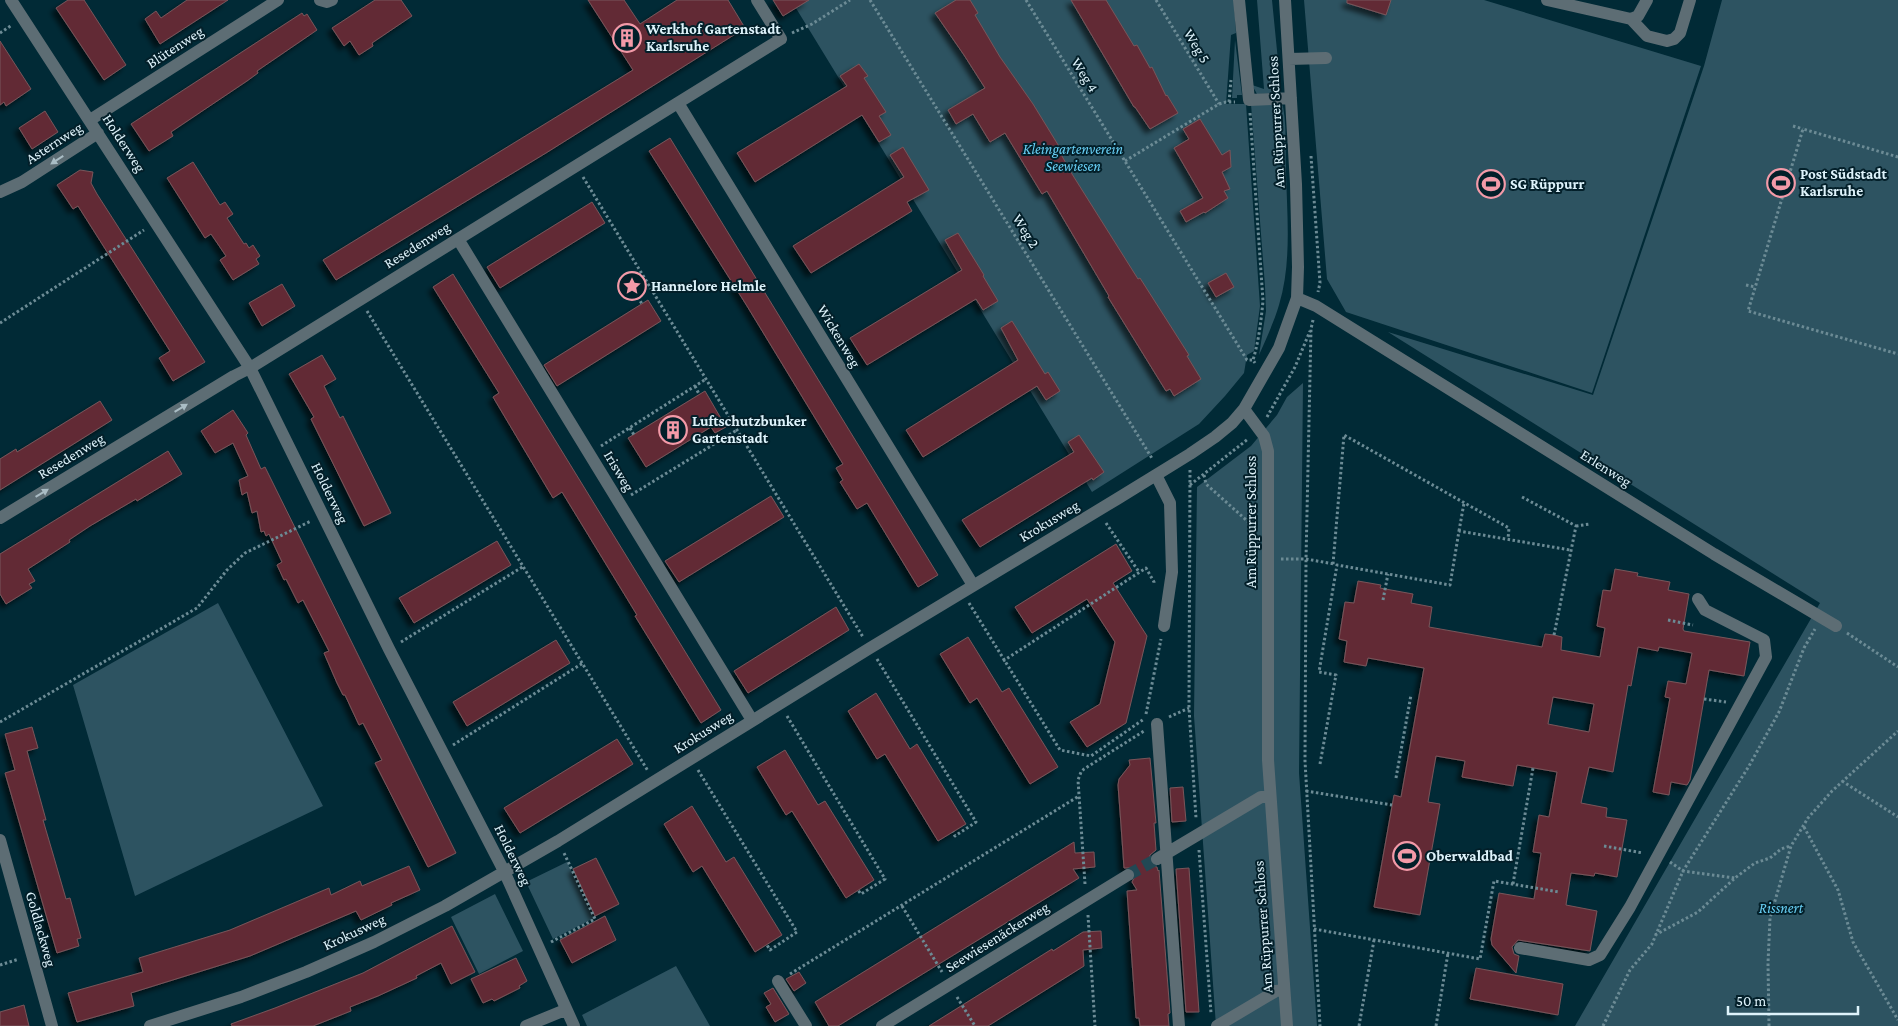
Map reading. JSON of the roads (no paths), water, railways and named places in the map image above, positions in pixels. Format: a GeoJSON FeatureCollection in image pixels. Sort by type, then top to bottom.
{"type":"FeatureCollection","features":[{"type":"Feature","properties":{"kind":"street","name":"Holderweg"},"geometry":{"type":"LineString","coordinates":[[11,0],[250,368],[390,649],[504,871],[574,1026]]}},
{"type":"Feature","properties":{"kind":"street","name":"Blütenweg"},"geometry":{"type":"LineString","coordinates":[[90,120],[278,0]]}},
{"type":"Feature","properties":{"kind":"street"},"geometry":{"type":"LineString","coordinates":[[320,0],[327,2],[332,0]]}},
{"type":"Feature","properties":{"kind":"street","name":"Resedenweg"},"geometry":{"type":"LineString","coordinates":[[0,518],[250,368],[781,39],[757,0]]}},
{"type":"Feature","properties":{"kind":"street"},"geometry":{"type":"LineString","coordinates":[[1239,0],[1249,100],[1292,98]]}},
{"type":"Feature","properties":{"kind":"street","name":"Am Rüppurrer Schloss"},"geometry":{"type":"LineString","coordinates":[[1280,0],[1287,36]]}},
{"type":"Feature","properties":{"kind":"street","name":"Am Rüppurrer Schloss"},"geometry":{"type":"LineString","coordinates":[[1285,0],[1292,98],[1298,267],[1297,298],[1279,348],[1244,409],[1264,436],[1268,451],[1267,640],[1270,797],[1287,1026]]}},
{"type":"Feature","properties":{"kind":"street"},"geometry":{"type":"LineString","coordinates":[[1547,0],[1632,20],[1647,36],[1667,41],[1674,39],[1680,33],[1690,0]]}},
{"type":"Feature","properties":{"kind":"street"},"geometry":{"type":"LineString","coordinates":[[1632,20],[1638,16],[1647,0]]}},
{"type":"Feature","properties":{"kind":"street"},"geometry":{"type":"LineString","coordinates":[[1289,59],[1326,58]]}},
{"type":"Feature","properties":{"kind":"street","name":"Wickenweg"},"geometry":{"type":"LineString","coordinates":[[678,103],[968,589]]}},
{"type":"Feature","properties":{"kind":"street","name":"Asternweg"},"geometry":{"type":"LineString","coordinates":[[0,192],[22,182],[98,133]]}},
{"type":"Feature","properties":{"kind":"street","name":"Irisweg"},"geometry":{"type":"LineString","coordinates":[[458,239],[752,720]]}},
{"type":"Feature","properties":{"kind":"street","name":"Erlenweg"},"geometry":{"type":"LineString","coordinates":[[1297,298],[1316,306],[1714,554],[1836,626]]}},
{"type":"Feature","properties":{"kind":"street","name":"Krokusweg"},"geometry":{"type":"LineString","coordinates":[[150,1026],[241,997],[306,972],[374,942],[445,906],[558,841],[752,720],[1190,454],[1215,438],[1244,409]]}},
{"type":"Feature","properties":{"kind":"street"},"geometry":{"type":"LineString","coordinates":[[1158,473],[1170,503],[1172,572],[1164,626]]}},
{"type":"Feature","properties":{"kind":"street"},"geometry":{"type":"LineString","coordinates":[[1520,948],[1589,960],[1600,955],[1630,907],[1766,657],[1764,640],[1705,610],[1698,600]]}},
{"type":"Feature","properties":{"kind":"street"},"geometry":{"type":"LineString","coordinates":[[1157,724],[1162,856],[1179,1026]]}},
{"type":"Feature","properties":{"kind":"street"},"geometry":{"type":"LineString","coordinates":[[1162,856],[1261,797],[1270,797]]}},
{"type":"Feature","properties":{"kind":"street","name":"Goldlackweg"},"geometry":{"type":"LineString","coordinates":[[0,840],[3,862],[52,1026]]}},
{"type":"Feature","properties":{"kind":"street","name":"Seewiesenäckerweg"},"geometry":{"type":"LineString","coordinates":[[882,1026],[1128,875]]}},
{"type":"Feature","properties":{"kind":"street"},"geometry":{"type":"LineString","coordinates":[[778,981],[806,1026]]}},
{"type":"Feature","properties":{"kind":"street"},"geometry":{"type":"LineString","coordinates":[[1214,1021],[1276,991],[1284,990]]}},
{"type":"Feature","properties":{"kind":"street"},"geometry":{"type":"LineString","coordinates":[[526,1026],[566,1010]]}},
{"type":"Feature","properties":{"kind":"tunnel"},"geometry":{"type":"LineString","coordinates":[[1128,875],[1157,859]]}},
{"type":"Feature","properties":{"kind":"place","name":"Werkhof Gartenstadt Karlsruhe"},"geometry":{"type":"Point","coordinates":[627,38]}},
{"type":"Feature","properties":{"kind":"place","name":"Post Südstadt Karlsruhe"},"geometry":{"type":"Point","coordinates":[1781,183]}},
{"type":"Feature","properties":{"kind":"place","name":"SG Rüppurr"},"geometry":{"type":"Point","coordinates":[1491,184]}},
{"type":"Feature","properties":{"kind":"place","name":"Hannelore Helmle"},"geometry":{"type":"Point","coordinates":[632,286]}},
{"type":"Feature","properties":{"kind":"place","name":"Luftschutzbunker Gartenstadt"},"geometry":{"type":"Point","coordinates":[673,430]}},
{"type":"Feature","properties":{"kind":"place","name":"Oberwaldbad"},"geometry":{"type":"Point","coordinates":[1407,856]}},
{"type":"Feature","properties":{"kind":"park label","name":"Kleingartenverein Seewiesen"},"geometry":{"type":"Point","coordinates":[1073,158]}},
{"type":"Feature","properties":{"kind":"park label","name":"Rissnert"},"geometry":{"type":"Point","coordinates":[1781,908]}}]}
